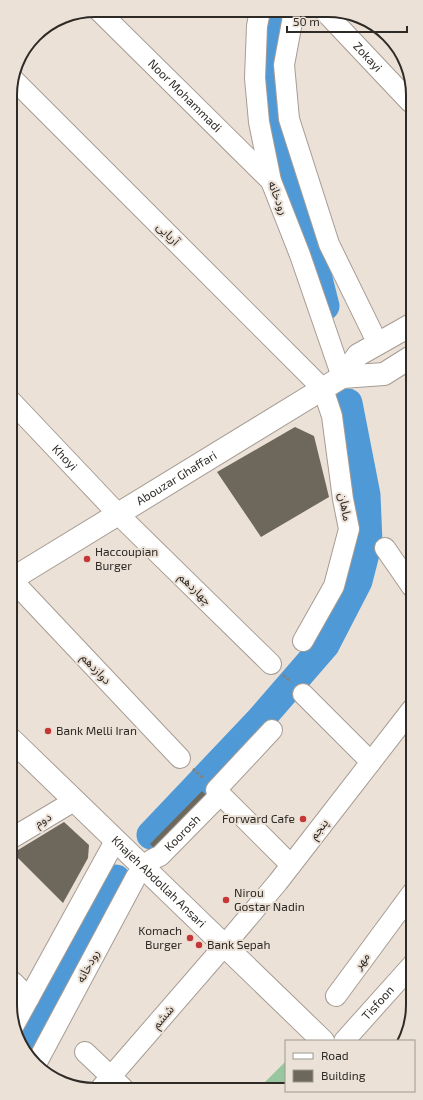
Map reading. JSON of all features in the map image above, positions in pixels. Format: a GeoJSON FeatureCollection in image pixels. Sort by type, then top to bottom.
{"type":"FeatureCollection","features":[{"type":"Feature","properties":{"kind":"main road","name":"Abouzar Ghaffari"},"geometry":{"type":"LineString","coordinates":[[17,577],[342,377],[358,355],[406,328]]}},
{"type":"Feature","properties":{"kind":"main road","name":"Abouzar Ghaffari"},"geometry":{"type":"LineString","coordinates":[[342,377],[384,374],[406,361]]}},
{"type":"Feature","properties":{"kind":"main road","name":"Khajeh Abdollah Ansari"},"geometry":{"type":"LineString","coordinates":[[17,745],[322,1040]]}},
{"type":"Feature","properties":{"kind":"street","name":"Noor Mohammadi"},"geometry":{"type":"LineString","coordinates":[[105,17],[271,181]]}},
{"type":"Feature","properties":{"kind":"street","name":"رودخانه"},"geometry":{"type":"LineString","coordinates":[[259,17],[255,78],[259,122],[271,181],[300,255],[342,377]]}},
{"type":"Feature","properties":{"kind":"street"},"geometry":{"type":"LineString","coordinates":[[293,17],[284,65],[289,119],[329,244],[378,344]]}},
{"type":"Feature","properties":{"kind":"street","name":"Zokayi"},"geometry":{"type":"LineString","coordinates":[[330,17],[406,98]]}},
{"type":"Feature","properties":{"kind":"street","name":"آریایی"},"geometry":{"type":"LineString","coordinates":[[18,84],[323,389]]}},
{"type":"Feature","properties":{"kind":"street","name":"ماهان"},"geometry":{"type":"LineString","coordinates":[[302,641],[334,586],[349,530],[343,499],[332,416],[323,389]]}},
{"type":"Feature","properties":{"kind":"street","name":"Khoyi"},"geometry":{"type":"LineString","coordinates":[[17,407],[118,514]]}},
{"type":"Feature","properties":{"kind":"street","name":"چهاردهم"},"geometry":{"type":"LineString","coordinates":[[118,514],[272,664]]}},
{"type":"Feature","properties":{"kind":"street"},"geometry":{"type":"LineString","coordinates":[[385,548],[406,578]]}},
{"type":"Feature","properties":{"kind":"street","name":"دوازدهم"},"geometry":{"type":"LineString","coordinates":[[17,585],[180,758]]}},
{"type":"Feature","properties":{"kind":"street"},"geometry":{"type":"LineString","coordinates":[[303,694],[370,762]]}},
{"type":"Feature","properties":{"kind":"street","name":"پنجم"},"geometry":{"type":"LineString","coordinates":[[224,946],[291,865],[406,717]]}},
{"type":"Feature","properties":{"kind":"street","name":"Koorosh"},"geometry":{"type":"LineString","coordinates":[[142,867],[151,859],[160,856],[218,793],[272,730]]}},
{"type":"Feature","properties":{"kind":"street"},"geometry":{"type":"LineString","coordinates":[[218,793],[291,865]]}},
{"type":"Feature","properties":{"kind":"street","name":"دوم"},"geometry":{"type":"LineString","coordinates":[[17,835],[74,801]]}},
{"type":"Feature","properties":{"kind":"street"},"geometry":{"type":"LineString","coordinates":[[18,1017],[115,841]]}},
{"type":"Feature","properties":{"kind":"street","name":"رودخانه"},"geometry":{"type":"LineString","coordinates":[[39,1059],[142,867]]}},
{"type":"Feature","properties":{"kind":"street","name":"مهر"},"geometry":{"type":"LineString","coordinates":[[336,996],[406,901]]}},
{"type":"Feature","properties":{"kind":"street","name":"ششم"},"geometry":{"type":"LineString","coordinates":[[113,1083],[224,946]]}},
{"type":"Feature","properties":{"kind":"street","name":"Tisfoon"},"geometry":{"type":"LineString","coordinates":[[345,1040],[406,972]]}},
{"type":"Feature","properties":{"kind":"street"},"geometry":{"type":"LineString","coordinates":[[17,986],[29,998]]}},
{"type":"Feature","properties":{"kind":"street"},"geometry":{"type":"LineString","coordinates":[[85,1052],[111,1083]]}},
{"type":"Feature","properties":{"kind":"path"},"geometry":{"type":"LineString","coordinates":[[272,664],[303,694]]}},
{"type":"Feature","properties":{"kind":"path"},"geometry":{"type":"LineString","coordinates":[[180,758],[218,793]]}},
{"type":"Feature","properties":{"kind":"green space"},"geometry":{"type":"Polygon","coordinates":[[[285,1062],[285,1083],[264,1083],[285,1062]]]}},
{"type":"Feature","properties":{"kind":"building"},"geometry":{"type":"Polygon","coordinates":[[[295,427],[314,436],[329,497],[261,537],[217,472],[295,427]]]}},
{"type":"Feature","properties":{"kind":"building"},"geometry":{"type":"Polygon","coordinates":[[[202,791],[211,800],[159,853],[150,844],[202,791]]]}},
{"type":"Feature","properties":{"kind":"building"},"geometry":{"type":"Polygon","coordinates":[[[64,822],[89,845],[88,858],[63,903],[17,857],[17,851],[64,822]]]}},
{"type":"Feature","properties":{"kind":"waterway"},"geometry":{"type":"LineString","coordinates":[[275,17],[269,94],[287,156],[325,306]]}},
{"type":"Feature","properties":{"kind":"waterway"},"geometry":{"type":"LineString","coordinates":[[151,835],[260,720],[325,645],[358,581],[368,542],[366,495],[348,403]]}},
{"type":"Feature","properties":{"kind":"waterway"},"geometry":{"type":"LineString","coordinates":[[25,1041],[116,879]]}},
{"type":"Feature","properties":{"kind":"place","name":"Haccoupian Burger"},"geometry":{"type":"Point","coordinates":[87,559]}},
{"type":"Feature","properties":{"kind":"place","name":"Bank Melli Iran"},"geometry":{"type":"Point","coordinates":[48,731]}},
{"type":"Feature","properties":{"kind":"place","name":"Forward Cafe"},"geometry":{"type":"Point","coordinates":[303,819]}},
{"type":"Feature","properties":{"kind":"place","name":"Nirou Gostar Nadin"},"geometry":{"type":"Point","coordinates":[226,900]}},
{"type":"Feature","properties":{"kind":"place","name":"Komach Burger"},"geometry":{"type":"Point","coordinates":[190,938]}},
{"type":"Feature","properties":{"kind":"place","name":"Bank Sepah"},"geometry":{"type":"Point","coordinates":[199,945]}}]}
